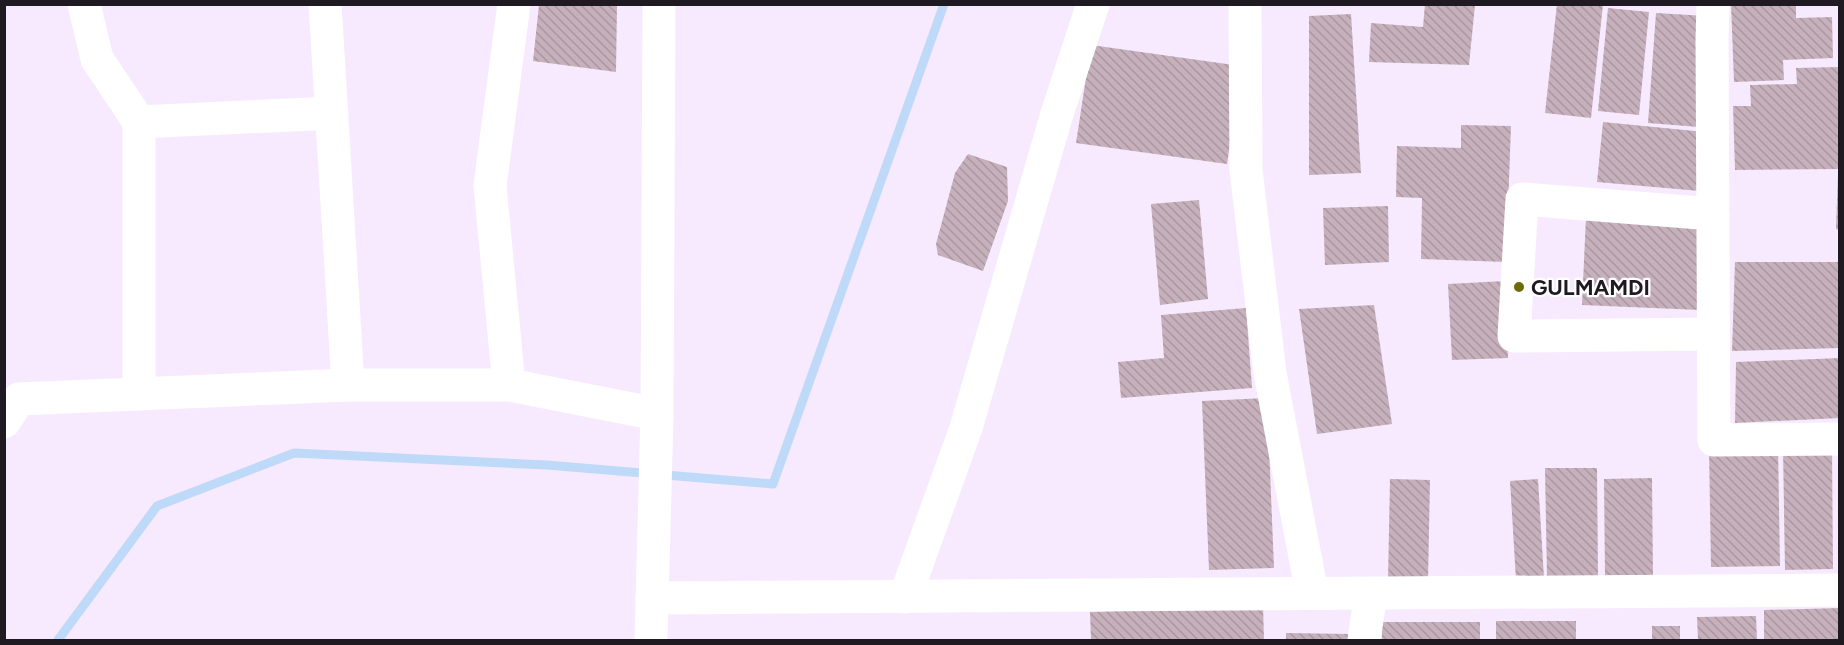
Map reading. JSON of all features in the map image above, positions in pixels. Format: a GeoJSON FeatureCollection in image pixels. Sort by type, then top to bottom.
{"type":"FeatureCollection","features":[{"type":"Feature","properties":{"kind":"street"},"geometry":{"type":"LineString","coordinates":[[84,4],[97,59],[139,122],[138,394]]}},
{"type":"Feature","properties":{"kind":"street"},"geometry":{"type":"LineString","coordinates":[[325,4],[348,385]]}},
{"type":"Feature","properties":{"kind":"street"},"geometry":{"type":"LineString","coordinates":[[509,385],[490,186],[514,4]]}},
{"type":"Feature","properties":{"kind":"street"},"geometry":{"type":"LineString","coordinates":[[651,640],[657,429],[659,4]]}},
{"type":"Feature","properties":{"kind":"street"},"geometry":{"type":"LineString","coordinates":[[905,597],[966,428],[1056,117],[1093,4]]}},
{"type":"Feature","properties":{"kind":"street"},"geometry":{"type":"LineString","coordinates":[[1245,4],[1246,170],[1270,373],[1312,593]]}},
{"type":"Feature","properties":{"kind":"street"},"geometry":{"type":"LineString","coordinates":[[1713,4],[1714,440],[1839,439]]}},
{"type":"Feature","properties":{"kind":"street"},"geometry":{"type":"LineString","coordinates":[[139,122],[332,113]]}},
{"type":"Feature","properties":{"kind":"street"},"geometry":{"type":"LineString","coordinates":[[1713,214],[1522,199],[1514,336],[1713,334]]}},
{"type":"Feature","properties":{"kind":"street"},"geometry":{"type":"LineString","coordinates":[[4,422],[19,399],[348,385],[509,385],[657,429]]}},
{"type":"Feature","properties":{"kind":"street"},"geometry":{"type":"LineString","coordinates":[[652,598],[1839,590]]}},
{"type":"Feature","properties":{"kind":"street"},"geometry":{"type":"LineString","coordinates":[[1364,640],[1371,593]]}},
{"type":"Feature","properties":{"kind":"building"},"geometry":{"type":"Polygon","coordinates":[[[1425,4],[1475,5],[1469,65],[1369,62],[1371,23],[1423,27],[1425,4]]]}},
{"type":"Feature","properties":{"kind":"building"},"geometry":{"type":"Polygon","coordinates":[[[1557,4],[1603,4],[1591,118],[1545,113],[1557,4]]]}},
{"type":"Feature","properties":{"kind":"building"},"geometry":{"type":"Polygon","coordinates":[[[1731,4],[1796,4],[1796,18],[1832,17],[1833,58],[1783,60],[1784,80],[1734,82],[1731,4]]]}},
{"type":"Feature","properties":{"kind":"building"},"geometry":{"type":"Polygon","coordinates":[[[539,5],[617,5],[616,72],[533,61],[539,5]]]}},
{"type":"Feature","properties":{"kind":"building"},"geometry":{"type":"Polygon","coordinates":[[[1608,8],[1649,12],[1639,115],[1598,111],[1608,8]]]}},
{"type":"Feature","properties":{"kind":"building"},"geometry":{"type":"Polygon","coordinates":[[[1656,13],[1706,16],[1699,127],[1648,123],[1656,13]]]}},
{"type":"Feature","properties":{"kind":"building"},"geometry":{"type":"Polygon","coordinates":[[[1351,14],[1361,173],[1309,175],[1309,16],[1351,14]]]}},
{"type":"Feature","properties":{"kind":"building"},"geometry":{"type":"Polygon","coordinates":[[[1091,45],[1241,66],[1227,164],[1076,143],[1091,45]]]}},
{"type":"Feature","properties":{"kind":"building"},"geometry":{"type":"Polygon","coordinates":[[[1840,67],[1840,169],[1735,170],[1733,106],[1751,106],[1750,85],[1797,84],[1796,68],[1840,67]]]}},
{"type":"Feature","properties":{"kind":"building"},"geometry":{"type":"Polygon","coordinates":[[[1603,122],[1705,132],[1700,191],[1597,182],[1603,122]]]}},
{"type":"Feature","properties":{"kind":"building"},"geometry":{"type":"Polygon","coordinates":[[[1461,125],[1511,126],[1506,262],[1421,259],[1422,198],[1396,197],[1397,146],[1461,148],[1461,125]]]}},
{"type":"Feature","properties":{"kind":"building"},"geometry":{"type":"Polygon","coordinates":[[[968,154],[1007,167],[1008,201],[983,271],[938,255],[936,244],[955,173],[968,154]]]}},
{"type":"Feature","properties":{"kind":"building"},"geometry":{"type":"Polygon","coordinates":[[[1838,173],[1840,173],[1840,230],[1836,229],[1838,173]]]}},
{"type":"Feature","properties":{"kind":"building"},"geometry":{"type":"Polygon","coordinates":[[[1199,200],[1208,299],[1160,305],[1151,204],[1199,200]]]}},
{"type":"Feature","properties":{"kind":"building"},"geometry":{"type":"Polygon","coordinates":[[[1388,206],[1389,262],[1325,265],[1323,208],[1388,206]]]}},
{"type":"Feature","properties":{"kind":"building"},"geometry":{"type":"Polygon","coordinates":[[[1586,217],[1703,221],[1700,310],[1582,305],[1586,217]]]}},
{"type":"Feature","properties":{"kind":"building"},"geometry":{"type":"Polygon","coordinates":[[[1735,262],[1840,262],[1840,348],[1732,351],[1735,262]]]}},
{"type":"Feature","properties":{"kind":"building"},"geometry":{"type":"Polygon","coordinates":[[[1505,281],[1508,358],[1452,360],[1448,284],[1505,281]]]}},
{"type":"Feature","properties":{"kind":"building"},"geometry":{"type":"Polygon","coordinates":[[[1374,305],[1392,424],[1317,434],[1299,309],[1374,305]]]}},
{"type":"Feature","properties":{"kind":"building"},"geometry":{"type":"Polygon","coordinates":[[[1246,308],[1252,388],[1121,398],[1118,362],[1164,358],[1161,315],[1246,308]]]}},
{"type":"Feature","properties":{"kind":"building"},"geometry":{"type":"Polygon","coordinates":[[[1840,358],[1840,418],[1735,423],[1736,362],[1840,358]]]}},
{"type":"Feature","properties":{"kind":"building"},"geometry":{"type":"Polygon","coordinates":[[[1267,398],[1274,568],[1209,570],[1202,401],[1267,398]]]}},
{"type":"Feature","properties":{"kind":"building"},"geometry":{"type":"Polygon","coordinates":[[[1778,447],[1780,566],[1711,567],[1709,448],[1778,447]]]}},
{"type":"Feature","properties":{"kind":"building"},"geometry":{"type":"Polygon","coordinates":[[[1783,448],[1832,448],[1833,569],[1785,570],[1783,448]]]}},
{"type":"Feature","properties":{"kind":"building"},"geometry":{"type":"Polygon","coordinates":[[[1545,468],[1597,468],[1598,577],[1547,577],[1545,468]]]}},
{"type":"Feature","properties":{"kind":"building"},"geometry":{"type":"Polygon","coordinates":[[[1652,478],[1653,577],[1605,577],[1604,479],[1652,478]]]}},
{"type":"Feature","properties":{"kind":"building"},"geometry":{"type":"Polygon","coordinates":[[[1390,479],[1430,480],[1428,581],[1388,580],[1390,479]]]}},
{"type":"Feature","properties":{"kind":"building"},"geometry":{"type":"Polygon","coordinates":[[[1538,479],[1544,578],[1516,580],[1510,481],[1538,479]]]}},
{"type":"Feature","properties":{"kind":"building"},"geometry":{"type":"Polygon","coordinates":[[[1263,606],[1264,640],[1091,640],[1090,612],[1263,606]]]}},
{"type":"Feature","properties":{"kind":"building"},"geometry":{"type":"Polygon","coordinates":[[[1840,608],[1840,640],[1764,640],[1764,610],[1840,608]]]}},
{"type":"Feature","properties":{"kind":"building"},"geometry":{"type":"Polygon","coordinates":[[[1756,616],[1757,640],[1698,640],[1697,617],[1756,616]]]}},
{"type":"Feature","properties":{"kind":"building"},"geometry":{"type":"Polygon","coordinates":[[[1496,621],[1576,621],[1576,640],[1496,640],[1496,621]]]}},
{"type":"Feature","properties":{"kind":"building"},"geometry":{"type":"Polygon","coordinates":[[[1382,622],[1480,622],[1480,640],[1382,640],[1382,622]]]}},
{"type":"Feature","properties":{"kind":"building"},"geometry":{"type":"Polygon","coordinates":[[[1652,626],[1680,626],[1680,640],[1652,640],[1652,626]]]}},
{"type":"Feature","properties":{"kind":"building"},"geometry":{"type":"Polygon","coordinates":[[[1286,633],[1350,634],[1350,640],[1286,640],[1286,633]]]}},
{"type":"Feature","properties":{"kind":"waterway"},"geometry":{"type":"LineString","coordinates":[[58,640],[157,506],[294,453],[547,465],[773,484],[944,4]]}},
{"type":"Feature","properties":{"kind":"place","name":"GULMAMDI"},"geometry":{"type":"Point","coordinates":[1519,287]}}]}
